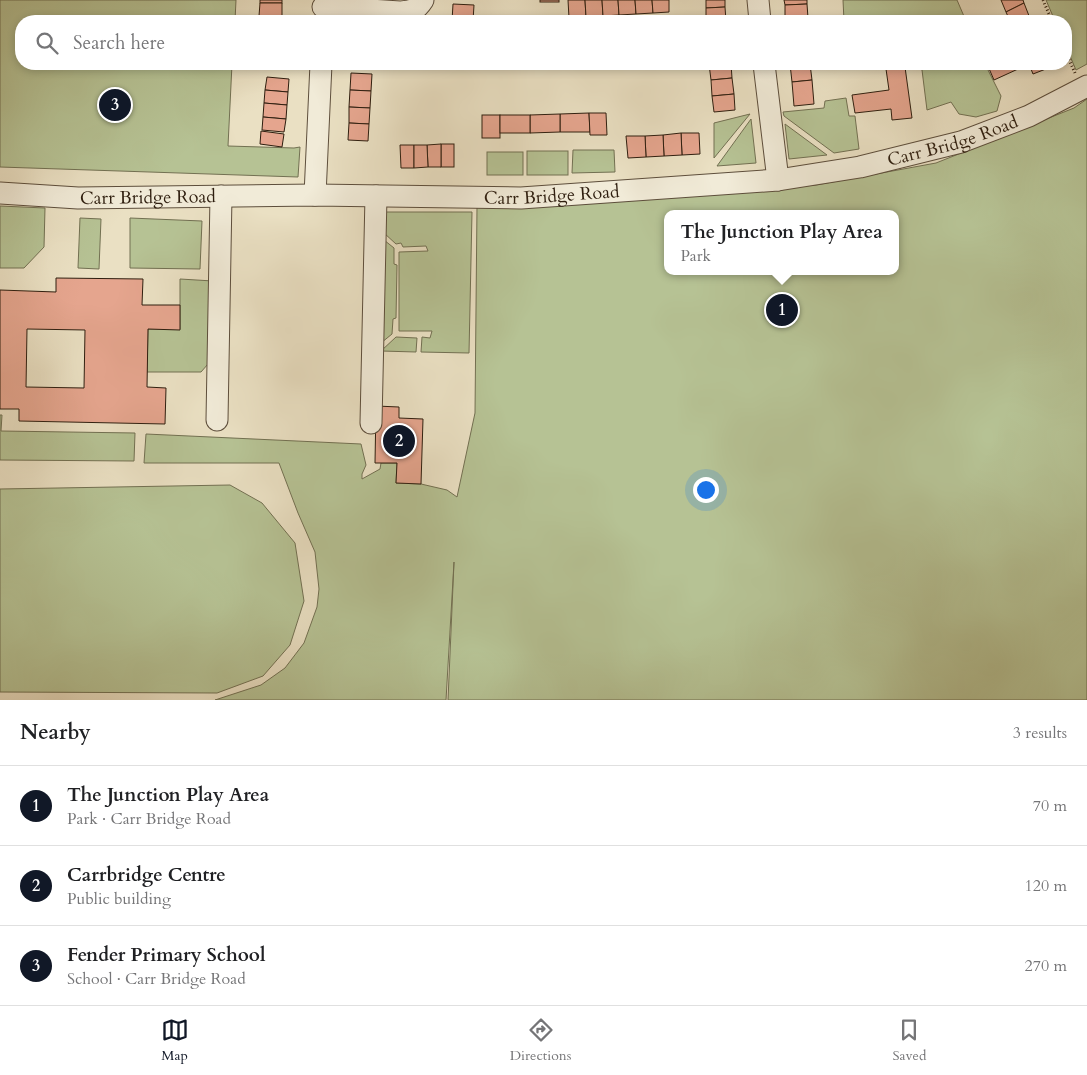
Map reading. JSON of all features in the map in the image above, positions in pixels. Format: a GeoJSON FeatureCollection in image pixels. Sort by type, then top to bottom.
{"type":"FeatureCollection","features":[{"type":"Feature","properties":{"kind":"street"},"geometry":{"type":"LineString","coordinates":[[323,10],[400,12],[410,11],[419,7],[423,0]]}},
{"type":"Feature","properties":{"kind":"street"},"geometry":{"type":"LineString","coordinates":[[758,0],[759,15]]}},
{"type":"Feature","properties":{"kind":"street"},"geometry":{"type":"LineString","coordinates":[[315,195],[321,70]]}},
{"type":"Feature","properties":{"kind":"street"},"geometry":{"type":"LineString","coordinates":[[765,70],[778,180]]}},
{"type":"Feature","properties":{"kind":"street","name":"Carr Bridge Road"},"geometry":{"type":"LineString","coordinates":[[0,193],[78,198],[315,195],[521,198],[778,180],[860,168],[961,142],[1029,116],[1087,86]]}},
{"type":"Feature","properties":{"kind":"street"},"geometry":{"type":"LineString","coordinates":[[217,420],[221,196]]}},
{"type":"Feature","properties":{"kind":"street"},"geometry":{"type":"LineString","coordinates":[[371,423],[376,196]]}},
{"type":"Feature","properties":{"kind":"path"},"geometry":{"type":"LineString","coordinates":[[1043,0],[1049,15]]}},
{"type":"Feature","properties":{"kind":"green space"},"geometry":{"type":"Polygon","coordinates":[[[0,0],[236,0],[235,15],[15,15],[15,70],[232,70],[228,146],[300,147],[298,177],[0,167],[0,0]]]}},
{"type":"Feature","properties":{"kind":"green space"},"geometry":{"type":"Polygon","coordinates":[[[843,0],[957,0],[963,15],[844,15],[843,0]]]}},
{"type":"Feature","properties":{"kind":"green space"},"geometry":{"type":"Polygon","coordinates":[[[1046,0],[1087,0],[1087,64],[1076,70],[1072,61],[1072,15],[1052,15],[1046,0]]]}},
{"type":"Feature","properties":{"kind":"green space"},"geometry":{"type":"Polygon","coordinates":[[[922,70],[988,70],[1001,96],[997,111],[976,117],[959,114],[951,102],[927,110],[922,70]]]}},
{"type":"Feature","properties":{"kind":"green space"},"geometry":{"type":"Polygon","coordinates":[[[846,98],[849,116],[855,116],[859,149],[834,153],[784,116],[783,112],[824,108],[825,101],[846,98]]]}},
{"type":"Feature","properties":{"kind":"green space"},"geometry":{"type":"Polygon","coordinates":[[[1087,99],[1087,700],[448,700],[454,562],[446,700],[215,700],[261,685],[285,668],[304,643],[317,607],[319,589],[315,552],[279,463],[144,463],[146,434],[361,444],[366,465],[362,479],[380,469],[381,463],[397,463],[396,483],[421,484],[447,490],[457,497],[475,413],[477,206],[697,195],[816,185],[936,163],[1074,108],[1087,99]]]}},
{"type":"Feature","properties":{"kind":"green space"},"geometry":{"type":"Polygon","coordinates":[[[750,114],[714,158],[714,123],[750,114]]]}},
{"type":"Feature","properties":{"kind":"green space"},"geometry":{"type":"Polygon","coordinates":[[[751,119],[756,163],[717,166],[751,119]]]}},
{"type":"Feature","properties":{"kind":"green space"},"geometry":{"type":"Polygon","coordinates":[[[785,124],[827,155],[789,159],[785,124]]]}},
{"type":"Feature","properties":{"kind":"green space"},"geometry":{"type":"Polygon","coordinates":[[[573,150],[614,150],[615,172],[572,173],[573,150]]]}},
{"type":"Feature","properties":{"kind":"green space"},"geometry":{"type":"Polygon","coordinates":[[[527,151],[568,151],[568,175],[527,175],[527,151]]]}},
{"type":"Feature","properties":{"kind":"green space"},"geometry":{"type":"Polygon","coordinates":[[[487,152],[523,152],[523,175],[487,175],[487,152]]]}},
{"type":"Feature","properties":{"kind":"green space"},"geometry":{"type":"Polygon","coordinates":[[[0,206],[45,208],[44,247],[24,268],[0,268],[0,206]]]}},
{"type":"Feature","properties":{"kind":"green space"},"geometry":{"type":"Polygon","coordinates":[[[386,212],[472,212],[469,353],[421,352],[422,337],[430,338],[432,331],[399,331],[399,252],[428,251],[426,246],[403,247],[401,243],[396,244],[384,233],[386,212]]]}},
{"type":"Feature","properties":{"kind":"green space"},"geometry":{"type":"Polygon","coordinates":[[[80,218],[101,219],[99,269],[78,268],[80,218]]]}},
{"type":"Feature","properties":{"kind":"green space"},"geometry":{"type":"Polygon","coordinates":[[[130,218],[202,221],[200,269],[130,268],[130,218]]]}},
{"type":"Feature","properties":{"kind":"green space"},"geometry":{"type":"Polygon","coordinates":[[[384,240],[394,248],[394,264],[397,265],[396,318],[393,319],[392,334],[381,343],[384,240]]]}},
{"type":"Feature","properties":{"kind":"green space"},"geometry":{"type":"Polygon","coordinates":[[[180,279],[213,281],[208,364],[201,372],[147,372],[148,329],[180,329],[180,279]]]}},
{"type":"Feature","properties":{"kind":"green space"},"geometry":{"type":"Polygon","coordinates":[[[396,337],[417,338],[416,352],[381,351],[396,337]]]}},
{"type":"Feature","properties":{"kind":"green space"},"geometry":{"type":"Polygon","coordinates":[[[0,415],[2,415],[1,431],[135,433],[134,461],[0,460],[0,415]]]}},
{"type":"Feature","properties":{"kind":"green space"},"geometry":{"type":"Polygon","coordinates":[[[230,485],[262,503],[295,543],[304,601],[290,645],[263,676],[217,693],[0,692],[0,489],[230,485]]]}},
{"type":"Feature","properties":{"kind":"building"},"geometry":{"type":"Polygon","coordinates":[[[260,0],[282,0],[282,3],[260,3],[260,0]]]}},
{"type":"Feature","properties":{"kind":"building"},"geometry":{"type":"Polygon","coordinates":[[[540,0],[559,0],[559,2],[540,2],[540,0]]]}},
{"type":"Feature","properties":{"kind":"building"},"geometry":{"type":"Polygon","coordinates":[[[568,0],[585,0],[586,15],[569,15],[568,0]]]}},
{"type":"Feature","properties":{"kind":"building"},"geometry":{"type":"Polygon","coordinates":[[[585,0],[602,0],[603,15],[586,15],[585,0]]]}},
{"type":"Feature","properties":{"kind":"building"},"geometry":{"type":"Polygon","coordinates":[[[602,0],[618,0],[619,15],[603,15],[602,0]]]}},
{"type":"Feature","properties":{"kind":"building"},"geometry":{"type":"Polygon","coordinates":[[[618,0],[635,0],[636,14],[619,15],[618,0]]]}},
{"type":"Feature","properties":{"kind":"building"},"geometry":{"type":"Polygon","coordinates":[[[635,0],[652,0],[653,13],[636,14],[635,0]]]}},
{"type":"Feature","properties":{"kind":"building"},"geometry":{"type":"Polygon","coordinates":[[[652,0],[669,0],[669,12],[653,13],[652,0]]]}},
{"type":"Feature","properties":{"kind":"building"},"geometry":{"type":"Polygon","coordinates":[[[706,0],[725,0],[725,7],[706,8],[706,0]]]}},
{"type":"Feature","properties":{"kind":"building"},"geometry":{"type":"Polygon","coordinates":[[[784,0],[807,0],[807,4],[785,5],[784,0]]]}},
{"type":"Feature","properties":{"kind":"building"},"geometry":{"type":"Polygon","coordinates":[[[1001,0],[1023,0],[1024,3],[1006,12],[1001,0]]]}},
{"type":"Feature","properties":{"kind":"building"},"geometry":{"type":"Polygon","coordinates":[[[260,3],[282,3],[282,15],[259,15],[260,3]]]}},
{"type":"Feature","properties":{"kind":"building"},"geometry":{"type":"Polygon","coordinates":[[[1024,3],[1029,15],[1007,15],[1006,12],[1024,3]]]}},
{"type":"Feature","properties":{"kind":"building"},"geometry":{"type":"Polygon","coordinates":[[[453,4],[474,5],[473,15],[452,15],[453,4]]]}},
{"type":"Feature","properties":{"kind":"building"},"geometry":{"type":"Polygon","coordinates":[[[807,4],[808,15],[785,15],[785,5],[807,4]]]}},
{"type":"Feature","properties":{"kind":"building"},"geometry":{"type":"Polygon","coordinates":[[[725,7],[726,15],[706,15],[706,8],[725,7]]]}},
{"type":"Feature","properties":{"kind":"building"},"geometry":{"type":"Polygon","coordinates":[[[710,70],[731,70],[732,78],[711,80],[710,70]]]}},
{"type":"Feature","properties":{"kind":"building"},"geometry":{"type":"Polygon","coordinates":[[[791,70],[811,70],[812,80],[792,82],[791,70]]]}},
{"type":"Feature","properties":{"kind":"building"},"geometry":{"type":"Polygon","coordinates":[[[886,70],[905,70],[912,118],[892,120],[891,109],[855,113],[852,95],[889,90],[886,70]]]}},
{"type":"Feature","properties":{"kind":"building"},"geometry":{"type":"Polygon","coordinates":[[[990,70],[1016,70],[994,80],[990,70]]]}},
{"type":"Feature","properties":{"kind":"building"},"geometry":{"type":"Polygon","coordinates":[[[1031,70],[1043,70],[1033,74],[1031,70]]]}},
{"type":"Feature","properties":{"kind":"building"},"geometry":{"type":"Polygon","coordinates":[[[351,73],[372,74],[371,91],[350,90],[351,73]]]}},
{"type":"Feature","properties":{"kind":"building"},"geometry":{"type":"Polygon","coordinates":[[[267,77],[289,79],[288,92],[265,90],[267,77]]]}},
{"type":"Feature","properties":{"kind":"building"},"geometry":{"type":"Polygon","coordinates":[[[732,78],[734,94],[712,96],[711,80],[732,78]]]}},
{"type":"Feature","properties":{"kind":"building"},"geometry":{"type":"Polygon","coordinates":[[[812,80],[814,104],[794,106],[792,82],[812,80]]]}},
{"type":"Feature","properties":{"kind":"building"},"geometry":{"type":"Polygon","coordinates":[[[265,90],[288,92],[287,105],[264,103],[265,90]]]}},
{"type":"Feature","properties":{"kind":"building"},"geometry":{"type":"Polygon","coordinates":[[[350,90],[371,91],[370,108],[349,107],[350,90]]]}},
{"type":"Feature","properties":{"kind":"building"},"geometry":{"type":"Polygon","coordinates":[[[734,94],[735,110],[714,112],[712,96],[734,94]]]}},
{"type":"Feature","properties":{"kind":"building"},"geometry":{"type":"Polygon","coordinates":[[[264,103],[287,105],[286,119],[263,117],[264,103]]]}},
{"type":"Feature","properties":{"kind":"building"},"geometry":{"type":"Polygon","coordinates":[[[349,107],[370,108],[369,124],[349,123],[349,107]]]}},
{"type":"Feature","properties":{"kind":"building"},"geometry":{"type":"Polygon","coordinates":[[[589,113],[590,132],[560,132],[560,114],[589,113]]]}},
{"type":"Feature","properties":{"kind":"building"},"geometry":{"type":"Polygon","coordinates":[[[589,113],[606,113],[607,135],[590,135],[589,113]]]}},
{"type":"Feature","properties":{"kind":"building"},"geometry":{"type":"Polygon","coordinates":[[[560,114],[560,132],[530,133],[530,115],[560,114]]]}},
{"type":"Feature","properties":{"kind":"building"},"geometry":{"type":"Polygon","coordinates":[[[482,115],[500,115],[500,138],[482,138],[482,115]]]}},
{"type":"Feature","properties":{"kind":"building"},"geometry":{"type":"Polygon","coordinates":[[[500,115],[530,115],[530,133],[500,133],[500,115]]]}},
{"type":"Feature","properties":{"kind":"building"},"geometry":{"type":"Polygon","coordinates":[[[263,117],[286,119],[284,132],[262,130],[263,117]]]}},
{"type":"Feature","properties":{"kind":"building"},"geometry":{"type":"Polygon","coordinates":[[[349,123],[369,124],[368,141],[348,140],[349,123]]]}},
{"type":"Feature","properties":{"kind":"building"},"geometry":{"type":"Polygon","coordinates":[[[261,131],[284,134],[282,147],[260,144],[261,131]]]}},
{"type":"Feature","properties":{"kind":"building"},"geometry":{"type":"Polygon","coordinates":[[[681,133],[699,133],[700,154],[682,155],[681,133]]]}},
{"type":"Feature","properties":{"kind":"building"},"geometry":{"type":"Polygon","coordinates":[[[681,133],[682,155],[664,156],[663,135],[681,133]]]}},
{"type":"Feature","properties":{"kind":"building"},"geometry":{"type":"Polygon","coordinates":[[[663,135],[664,156],[646,157],[645,136],[663,135]]]}},
{"type":"Feature","properties":{"kind":"building"},"geometry":{"type":"Polygon","coordinates":[[[626,136],[645,136],[646,157],[628,158],[626,136]]]}},
{"type":"Feature","properties":{"kind":"building"},"geometry":{"type":"Polygon","coordinates":[[[441,144],[454,144],[454,167],[441,167],[441,144]]]}},
{"type":"Feature","properties":{"kind":"building"},"geometry":{"type":"Polygon","coordinates":[[[441,144],[441,167],[428,167],[427,145],[441,144]]]}},
{"type":"Feature","properties":{"kind":"building"},"geometry":{"type":"Polygon","coordinates":[[[400,145],[414,145],[414,168],[401,168],[400,145]]]}},
{"type":"Feature","properties":{"kind":"building"},"geometry":{"type":"Polygon","coordinates":[[[414,145],[427,145],[428,167],[414,168],[414,145]]]}},
{"type":"Feature","properties":{"kind":"building"},"geometry":{"type":"Polygon","coordinates":[[[56,278],[143,279],[142,305],[180,305],[180,330],[148,329],[147,387],[166,388],[165,424],[19,421],[19,409],[0,409],[0,290],[56,292],[56,278]],[[27,329],[26,387],[84,388],[85,330],[27,329]]]}},
{"type":"Feature","properties":{"kind":"building"},"geometry":{"type":"Polygon","coordinates":[[[376,406],[399,407],[399,418],[423,419],[421,484],[396,483],[397,463],[375,463],[376,406]]]}},
{"type":"Feature","properties":{"kind":"place","name":"Fender Primary School"},"geometry":{"type":"Point","coordinates":[115,105]}},
{"type":"Feature","properties":{"kind":"place","name":"The Junction Play Area"},"geometry":{"type":"Point","coordinates":[782,310]}},
{"type":"Feature","properties":{"kind":"place","name":"Carrbridge Centre"},"geometry":{"type":"Point","coordinates":[399,441]}}]}
